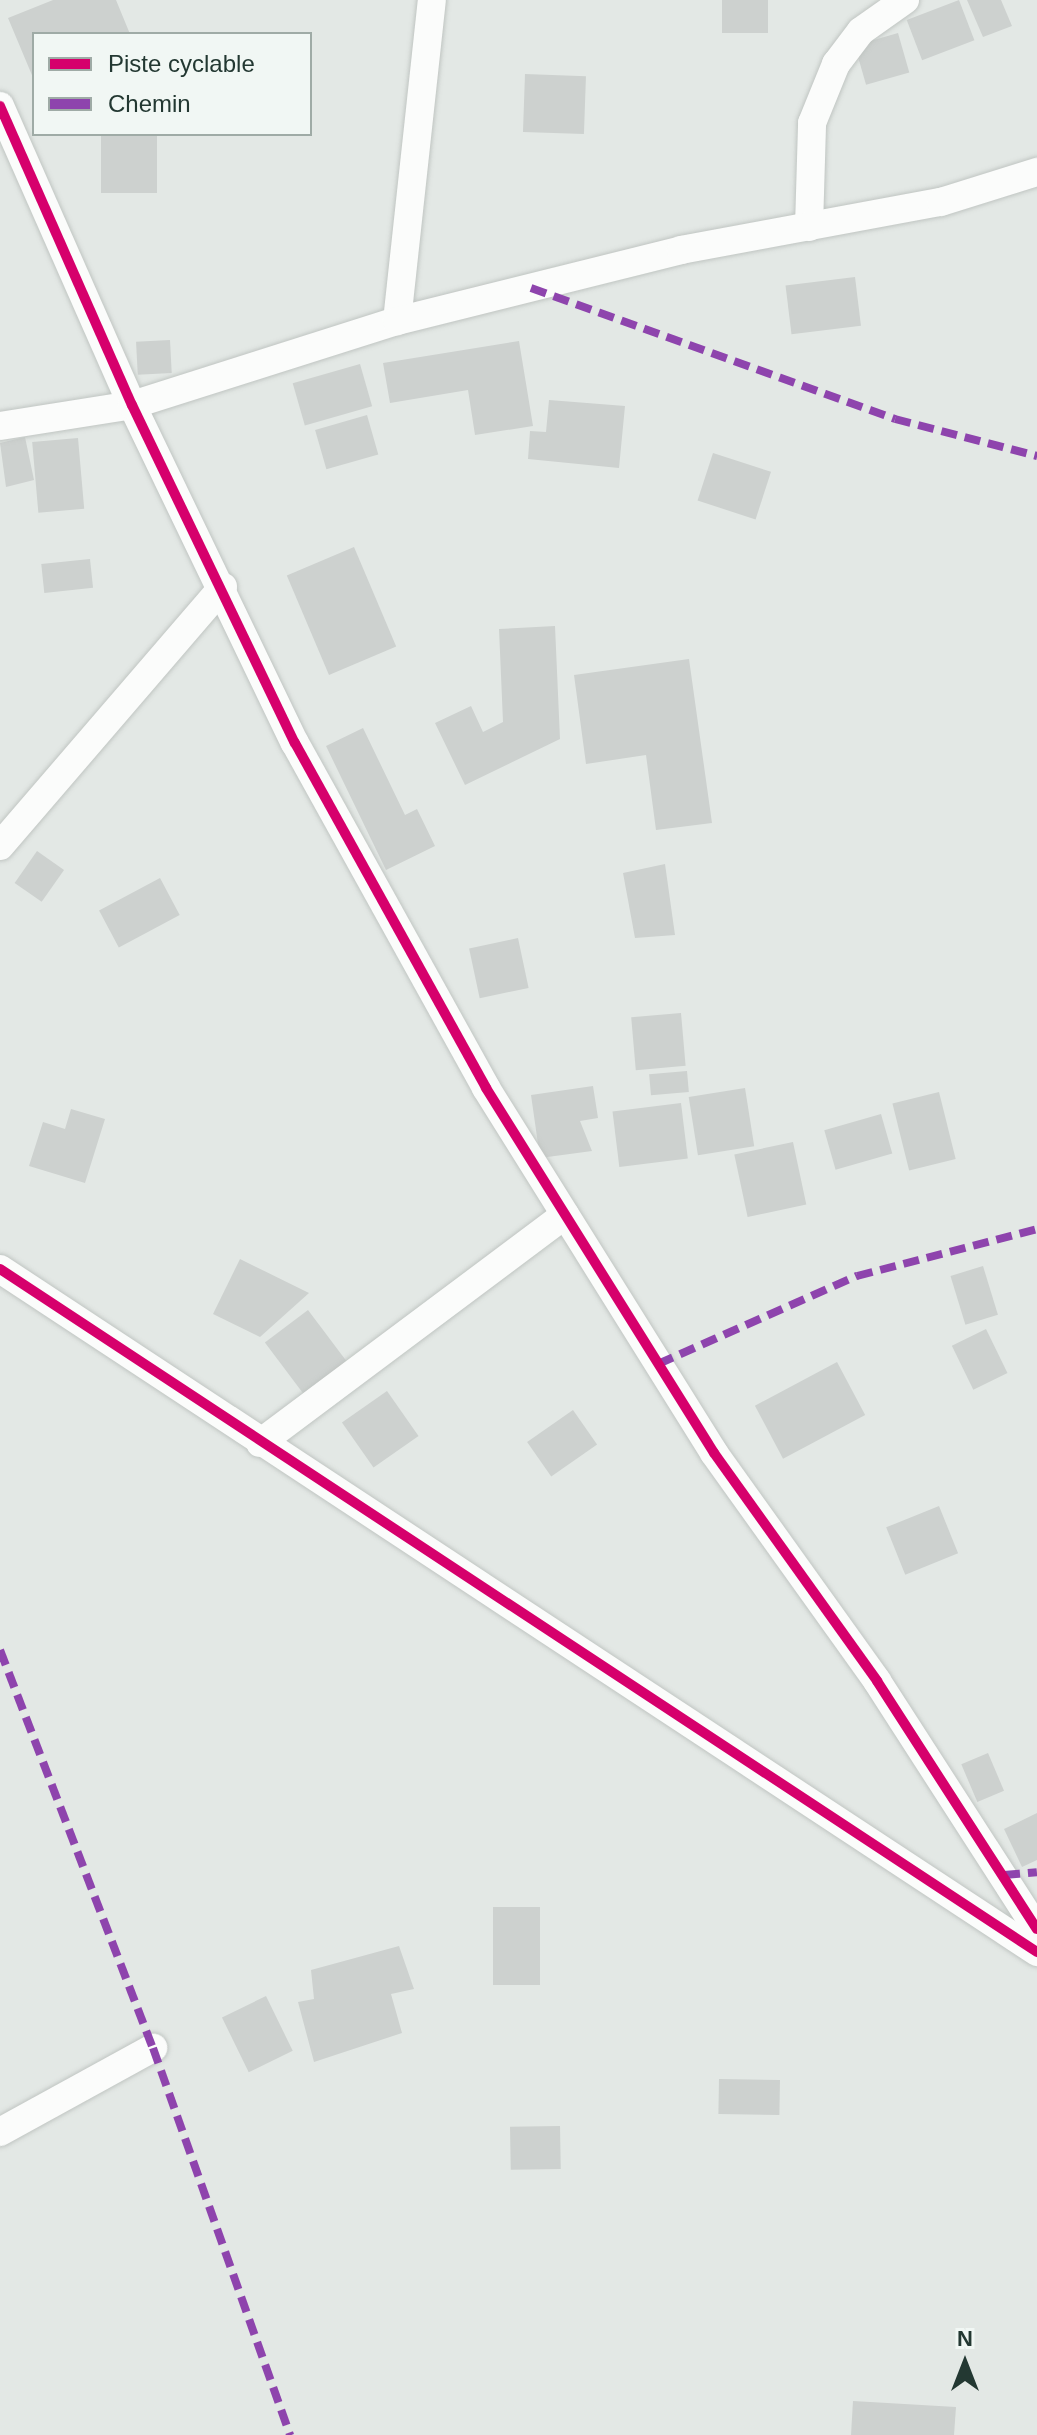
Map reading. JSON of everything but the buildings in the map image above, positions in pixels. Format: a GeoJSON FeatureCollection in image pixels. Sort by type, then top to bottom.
{"type":"FeatureCollection","features":[{"type":"Feature","properties":{"kind":"street"},"geometry":{"type":"LineString","coordinates":[[397,321],[432,0]]}},
{"type":"Feature","properties":{"kind":"street"},"geometry":{"type":"LineString","coordinates":[[809,227],[812,123],[836,64],[861,31],[905,0]]}},
{"type":"Feature","properties":{"kind":"street"},"geometry":{"type":"LineString","coordinates":[[0,106],[132,405],[223,587],[295,743],[565,1215],[714,1453],[877,1681],[1037,1929]]}},
{"type":"Feature","properties":{"kind":"street"},"geometry":{"type":"LineString","coordinates":[[0,426],[132,405],[397,321],[809,227],[941,202],[1037,172]]}},
{"type":"Feature","properties":{"kind":"street"},"geometry":{"type":"LineString","coordinates":[[0,846],[223,587]]}},
{"type":"Feature","properties":{"kind":"street"},"geometry":{"type":"LineString","coordinates":[[260,1443],[565,1215]]}},
{"type":"Feature","properties":{"kind":"street"},"geometry":{"type":"LineString","coordinates":[[0,1269],[1037,1952]]}},
{"type":"Feature","properties":{"kind":"street"},"geometry":{"type":"LineString","coordinates":[[0,2132],[153,2048]]}},
{"type":"Feature","properties":{"kind":"marked path"},"geometry":{"type":"LineString","coordinates":[[531,288],[895,419],[1037,456]]}},
{"type":"Feature","properties":{"kind":"marked path"},"geometry":{"type":"LineString","coordinates":[[658,1364],[857,1276],[1037,1229]]}},
{"type":"Feature","properties":{"kind":"marked path"},"geometry":{"type":"LineString","coordinates":[[0,1650],[153,2048],[290,2435]]}},
{"type":"Feature","properties":{"kind":"marked path"},"geometry":{"type":"LineString","coordinates":[[1004,1875],[1037,1872]]}},
{"type":"Feature","properties":{"kind":"cycle path"},"geometry":{"type":"LineString","coordinates":[[0,106],[132,405],[295,743],[486,1088],[714,1453],[877,1681],[1037,1929]]}},
{"type":"Feature","properties":{"kind":"cycle path"},"geometry":{"type":"LineString","coordinates":[[0,1269],[1037,1952]]}}]}
